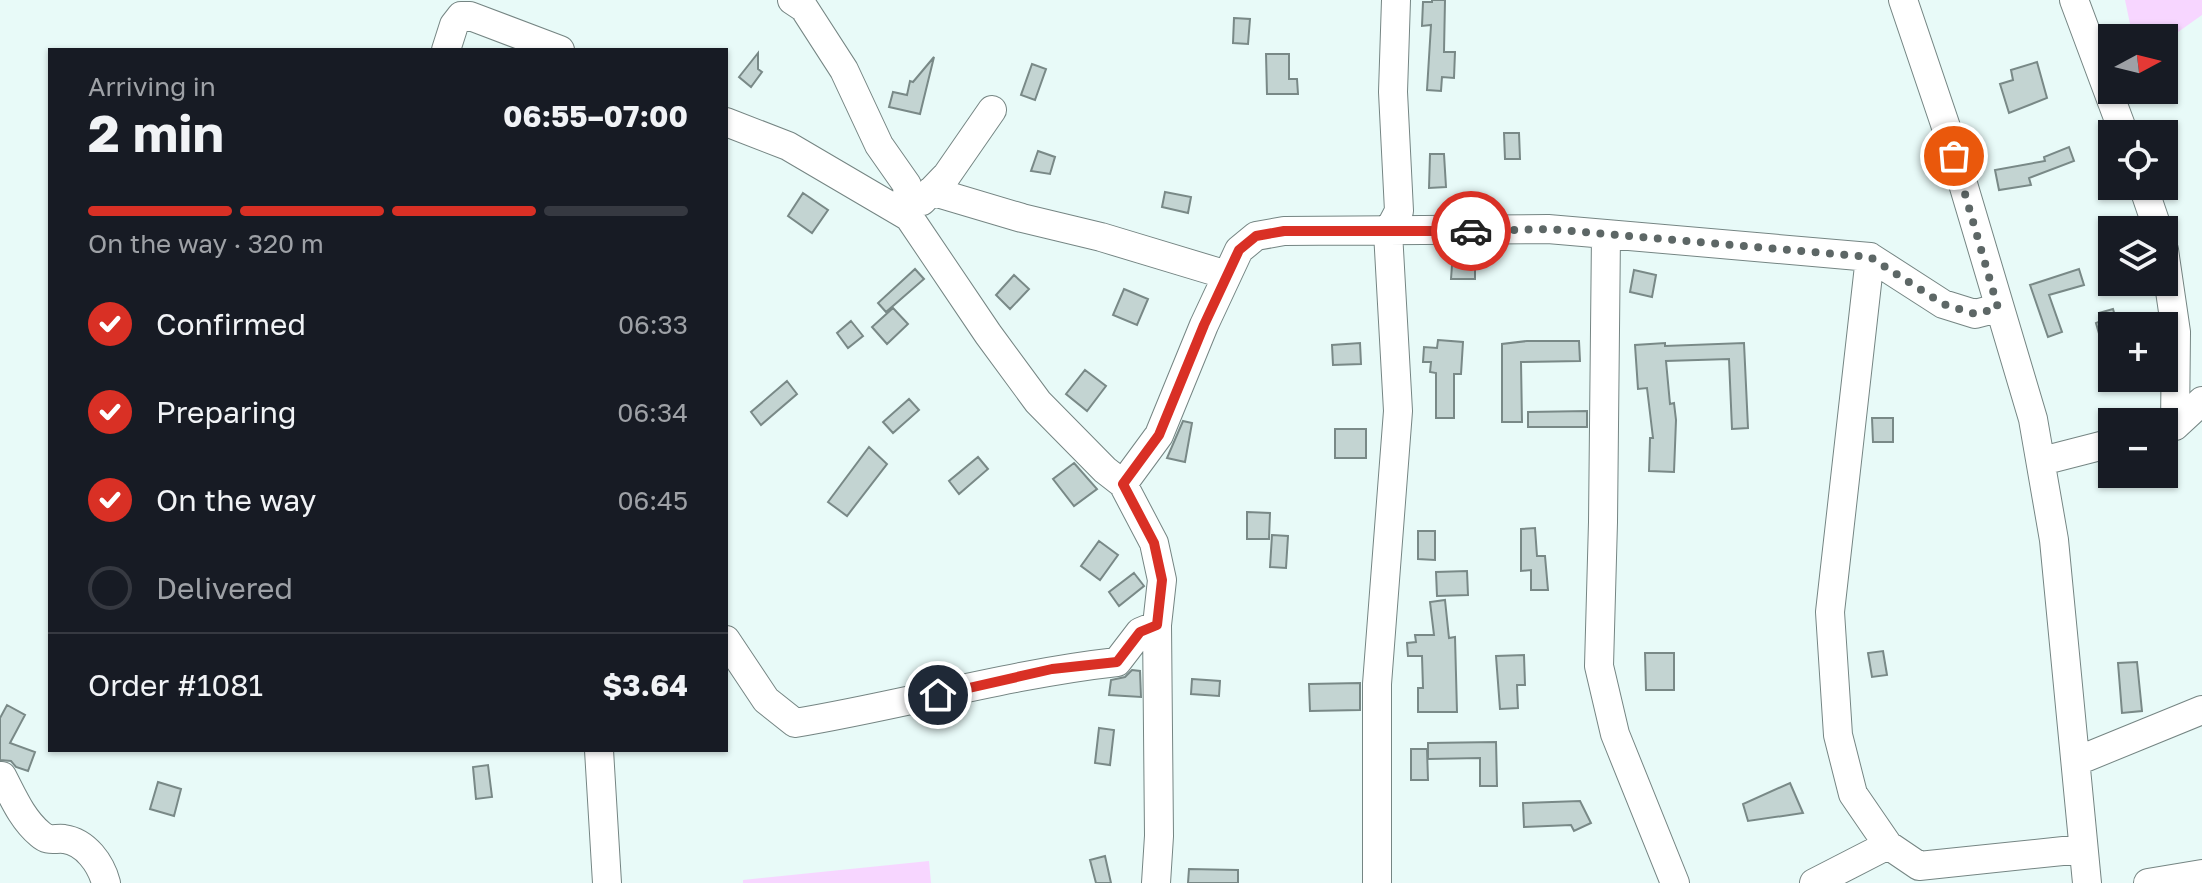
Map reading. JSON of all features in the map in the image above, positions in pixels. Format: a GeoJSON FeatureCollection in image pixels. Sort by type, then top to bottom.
{"type":"FeatureCollection","features":[{"type":"Feature","properties":{"kind":"street"},"geometry":{"type":"LineString","coordinates":[[792,0],[804,8],[844,70],[879,145],[907,185],[909,217]]}},
{"type":"Feature","properties":{"kind":"street"},"geometry":{"type":"LineString","coordinates":[[1377,883],[1377,684],[1398,411],[1388,232],[1399,211],[1393,92],[1396,0]]}},
{"type":"Feature","properties":{"kind":"street"},"geometry":{"type":"LineString","coordinates":[[1903,0],[1947,130],[2033,419],[2042,461],[2054,540],[2087,883]]}},
{"type":"Feature","properties":{"kind":"street"},"geometry":{"type":"LineString","coordinates":[[2074,0],[2119,120]]}},
{"type":"Feature","properties":{"kind":"street"},"geometry":{"type":"LineString","coordinates":[[447,48],[454,25],[461,16],[470,16],[555,48]]}},
{"type":"Feature","properties":{"kind":"street"},"geometry":{"type":"LineString","coordinates":[[909,217],[947,175],[992,110]]}},
{"type":"Feature","properties":{"kind":"street"},"geometry":{"type":"LineString","coordinates":[[728,123],[788,146],[909,217],[1038,402],[1105,470],[1123,484],[1154,543],[1162,580],[1157,625],[1159,804],[1156,883]]}},
{"type":"Feature","properties":{"kind":"street"},"geometry":{"type":"LineString","coordinates":[[931,191],[1227,275]]}},
{"type":"Feature","properties":{"kind":"street"},"geometry":{"type":"LineString","coordinates":[[1123,484],[1159,435],[1239,250],[1256,236],[1284,231],[1548,229],[1870,257],[1943,304],[1975,314],[1998,308]]}},
{"type":"Feature","properties":{"kind":"street"},"geometry":{"type":"LineString","coordinates":[[1606,234],[1599,666],[1615,734],[1675,883]]}},
{"type":"Feature","properties":{"kind":"street"},"geometry":{"type":"LineString","coordinates":[[1870,257],[1830,612],[1838,735],[1853,794],[1888,845],[1919,866],[2082,849]]}},
{"type":"Feature","properties":{"kind":"street"},"geometry":{"type":"LineString","coordinates":[[2171,296],[2176,332],[2180,427]]}},
{"type":"Feature","properties":{"kind":"street"},"geometry":{"type":"LineString","coordinates":[[2180,427],[2202,401]]}},
{"type":"Feature","properties":{"kind":"street"},"geometry":{"type":"LineString","coordinates":[[2042,461],[2098,447]]}},
{"type":"Feature","properties":{"kind":"street"},"geometry":{"type":"LineString","coordinates":[[728,643],[766,700],[795,723],[876,709],[1052,669],[1117,662],[1140,632],[1157,625]]}},
{"type":"Feature","properties":{"kind":"street"},"geometry":{"type":"LineString","coordinates":[[2077,761],[2202,710]]}},
{"type":"Feature","properties":{"kind":"street"},"geometry":{"type":"LineString","coordinates":[[599,752],[607,883]]}},
{"type":"Feature","properties":{"kind":"street"},"geometry":{"type":"LineString","coordinates":[[2,776],[19,810],[42,837],[51,841],[64,839],[80,845],[101,866],[106,883]]}},
{"type":"Feature","properties":{"kind":"street"},"geometry":{"type":"LineString","coordinates":[[1814,883],[1888,845]]}},
{"type":"Feature","properties":{"kind":"street"},"geometry":{"type":"LineString","coordinates":[[2148,883],[2202,874]]}},
{"type":"Feature","properties":{"kind":"shaded area"},"geometry":{"type":"Polygon","coordinates":[[[2125,0],[2202,0],[2202,15],[2178,32],[2178,24],[2130,24],[2125,0]]]}},
{"type":"Feature","properties":{"kind":"shaded area"},"geometry":{"type":"Polygon","coordinates":[[[929,861],[931,883],[743,883],[743,880],[929,861]]]}},
{"type":"Feature","properties":{"kind":"building"},"geometry":{"type":"Polygon","coordinates":[[[1445,0],[1444,52],[1455,52],[1454,78],[1442,77],[1441,91],[1427,90],[1431,25],[1422,26],[1423,2],[1445,0]]]}},
{"type":"Feature","properties":{"kind":"building"},"geometry":{"type":"Polygon","coordinates":[[[1234,18],[1250,19],[1248,44],[1233,43],[1234,18]]]}},
{"type":"Feature","properties":{"kind":"building"},"geometry":{"type":"Polygon","coordinates":[[[758,53],[758,69],[762,72],[751,87],[739,77],[758,53]]]}},
{"type":"Feature","properties":{"kind":"building"},"geometry":{"type":"Polygon","coordinates":[[[1266,54],[1289,54],[1289,79],[1297,79],[1298,94],[1267,94],[1266,54]]]}},
{"type":"Feature","properties":{"kind":"building"},"geometry":{"type":"Polygon","coordinates":[[[934,57],[920,114],[889,107],[893,92],[907,95],[910,81],[913,82],[934,57]]]}},
{"type":"Feature","properties":{"kind":"building"},"geometry":{"type":"Polygon","coordinates":[[[2037,62],[2047,98],[2009,113],[2000,84],[2013,80],[2011,70],[2037,62]]]}},
{"type":"Feature","properties":{"kind":"building"},"geometry":{"type":"Polygon","coordinates":[[[1032,64],[1046,69],[1035,100],[1021,95],[1032,64]]]}},
{"type":"Feature","properties":{"kind":"building"},"geometry":{"type":"Polygon","coordinates":[[[1504,133],[1519,133],[1520,159],[1505,159],[1504,133]]]}},
{"type":"Feature","properties":{"kind":"building"},"geometry":{"type":"Polygon","coordinates":[[[2069,147],[2074,161],[2029,178],[2031,185],[1999,190],[1995,170],[2045,161],[2044,157],[2069,147]]]}},
{"type":"Feature","properties":{"kind":"building"},"geometry":{"type":"Polygon","coordinates":[[[1038,151],[1055,157],[1050,174],[1031,171],[1038,151]]]}},
{"type":"Feature","properties":{"kind":"building"},"geometry":{"type":"Polygon","coordinates":[[[1430,154],[1444,154],[1446,187],[1429,188],[1430,154]]]}},
{"type":"Feature","properties":{"kind":"building"},"geometry":{"type":"Polygon","coordinates":[[[1165,192],[1191,197],[1188,213],[1162,207],[1165,192]]]}},
{"type":"Feature","properties":{"kind":"building"},"geometry":{"type":"Polygon","coordinates":[[[803,193],[828,210],[812,233],[788,216],[803,193]]]}},
{"type":"Feature","properties":{"kind":"building"},"geometry":{"type":"Polygon","coordinates":[[[1452,265],[1475,265],[1475,279],[1451,279],[1452,265]]]}},
{"type":"Feature","properties":{"kind":"building"},"geometry":{"type":"Polygon","coordinates":[[[915,269],[924,279],[886,312],[878,303],[915,269]]]}},
{"type":"Feature","properties":{"kind":"building"},"geometry":{"type":"Polygon","coordinates":[[[2079,269],[2084,285],[2049,295],[2062,332],[2048,337],[2030,285],[2079,269]]]}},
{"type":"Feature","properties":{"kind":"building"},"geometry":{"type":"Polygon","coordinates":[[[1634,270],[1656,275],[1652,297],[1630,292],[1634,270]]]}},
{"type":"Feature","properties":{"kind":"building"},"geometry":{"type":"Polygon","coordinates":[[[1014,275],[1029,289],[1010,309],[996,295],[1014,275]]]}},
{"type":"Feature","properties":{"kind":"building"},"geometry":{"type":"Polygon","coordinates":[[[1124,289],[1148,299],[1137,325],[1113,315],[1124,289]]]}},
{"type":"Feature","properties":{"kind":"building"},"geometry":{"type":"Polygon","coordinates":[[[893,308],[908,324],[887,344],[872,327],[893,308]]]}},
{"type":"Feature","properties":{"kind":"building"},"geometry":{"type":"Polygon","coordinates":[[[851,321],[863,336],[848,348],[837,333],[851,321]]]}},
{"type":"Feature","properties":{"kind":"building"},"geometry":{"type":"Polygon","coordinates":[[[1438,340],[1463,342],[1461,374],[1454,374],[1454,418],[1436,418],[1436,373],[1430,372],[1431,362],[1423,362],[1424,347],[1437,348],[1438,340]]]}},
{"type":"Feature","properties":{"kind":"building"},"geometry":{"type":"Polygon","coordinates":[[[1579,341],[1580,361],[1521,362],[1522,422],[1502,422],[1502,344],[1579,341]]]}},
{"type":"Feature","properties":{"kind":"building"},"geometry":{"type":"Polygon","coordinates":[[[1360,343],[1361,364],[1333,365],[1332,345],[1360,343]]]}},
{"type":"Feature","properties":{"kind":"building"},"geometry":{"type":"Polygon","coordinates":[[[1665,343],[1665,346],[1744,343],[1748,428],[1732,429],[1729,359],[1666,361],[1670,404],[1674,403],[1676,420],[1674,472],[1649,471],[1650,438],[1653,438],[1647,388],[1638,389],[1635,345],[1665,343]]]}},
{"type":"Feature","properties":{"kind":"building"},"geometry":{"type":"Polygon","coordinates":[[[1085,370],[1106,386],[1087,411],[1066,394],[1085,370]]]}},
{"type":"Feature","properties":{"kind":"building"},"geometry":{"type":"Polygon","coordinates":[[[787,381],[797,394],[761,425],[751,412],[787,381]]]}},
{"type":"Feature","properties":{"kind":"building"},"geometry":{"type":"Polygon","coordinates":[[[909,399],[919,410],[893,433],[883,422],[909,399]]]}},
{"type":"Feature","properties":{"kind":"building"},"geometry":{"type":"Polygon","coordinates":[[[1587,411],[1587,427],[1528,427],[1528,412],[1587,411]]]}},
{"type":"Feature","properties":{"kind":"building"},"geometry":{"type":"Polygon","coordinates":[[[1872,418],[1893,418],[1893,442],[1873,442],[1872,418]]]}},
{"type":"Feature","properties":{"kind":"building"},"geometry":{"type":"Polygon","coordinates":[[[1183,421],[1192,423],[1185,462],[1167,458],[1183,421]]]}},
{"type":"Feature","properties":{"kind":"building"},"geometry":{"type":"Polygon","coordinates":[[[1335,429],[1366,429],[1366,458],[1335,458],[1335,429]]]}},
{"type":"Feature","properties":{"kind":"building"},"geometry":{"type":"Polygon","coordinates":[[[869,447],[887,464],[847,516],[828,502],[869,447]]]}},
{"type":"Feature","properties":{"kind":"building"},"geometry":{"type":"Polygon","coordinates":[[[978,457],[988,469],[959,494],[949,481],[978,457]]]}},
{"type":"Feature","properties":{"kind":"building"},"geometry":{"type":"Polygon","coordinates":[[[1074,463],[1097,489],[1074,506],[1053,479],[1074,463]]]}},
{"type":"Feature","properties":{"kind":"building"},"geometry":{"type":"Polygon","coordinates":[[[1247,512],[1270,513],[1269,539],[1247,539],[1247,512]]]}},
{"type":"Feature","properties":{"kind":"building"},"geometry":{"type":"Polygon","coordinates":[[[1535,528],[1537,556],[1545,556],[1548,590],[1531,590],[1531,570],[1521,571],[1521,529],[1535,528]]]}},
{"type":"Feature","properties":{"kind":"building"},"geometry":{"type":"Polygon","coordinates":[[[1418,531],[1435,531],[1435,560],[1418,559],[1418,531]]]}},
{"type":"Feature","properties":{"kind":"building"},"geometry":{"type":"Polygon","coordinates":[[[1272,535],[1288,536],[1286,568],[1270,567],[1272,535]]]}},
{"type":"Feature","properties":{"kind":"building"},"geometry":{"type":"Polygon","coordinates":[[[1099,541],[1118,555],[1100,580],[1081,566],[1099,541]]]}},
{"type":"Feature","properties":{"kind":"building"},"geometry":{"type":"Polygon","coordinates":[[[1467,571],[1468,595],[1437,596],[1436,572],[1467,571]]]}},
{"type":"Feature","properties":{"kind":"building"},"geometry":{"type":"Polygon","coordinates":[[[1134,573],[1144,586],[1119,606],[1109,592],[1134,573]]]}},
{"type":"Feature","properties":{"kind":"building"},"geometry":{"type":"Polygon","coordinates":[[[1445,600],[1449,638],[1455,637],[1457,712],[1418,712],[1418,688],[1423,688],[1422,656],[1408,656],[1407,643],[1416,642],[1415,635],[1434,635],[1430,602],[1445,600]]]}},
{"type":"Feature","properties":{"kind":"building"},"geometry":{"type":"Polygon","coordinates":[[[1883,651],[1887,675],[1872,677],[1868,653],[1883,651]]]}},
{"type":"Feature","properties":{"kind":"building"},"geometry":{"type":"Polygon","coordinates":[[[1645,653],[1674,653],[1674,690],[1646,690],[1645,653]]]}},
{"type":"Feature","properties":{"kind":"building"},"geometry":{"type":"Polygon","coordinates":[[[1524,655],[1525,685],[1517,685],[1518,708],[1500,709],[1496,656],[1524,655]]]}},
{"type":"Feature","properties":{"kind":"building"},"geometry":{"type":"Polygon","coordinates":[[[2137,662],[2142,711],[2122,713],[2118,663],[2137,662]]]}},
{"type":"Feature","properties":{"kind":"building"},"geometry":{"type":"Polygon","coordinates":[[[1132,670],[1140,671],[1141,697],[1109,695],[1111,680],[1125,677],[1132,670]]]}},
{"type":"Feature","properties":{"kind":"building"},"geometry":{"type":"Polygon","coordinates":[[[1192,679],[1220,681],[1219,696],[1191,694],[1192,679]]]}},
{"type":"Feature","properties":{"kind":"building"},"geometry":{"type":"Polygon","coordinates":[[[1360,683],[1360,710],[1310,711],[1309,684],[1360,683]]]}},
{"type":"Feature","properties":{"kind":"building"},"geometry":{"type":"Polygon","coordinates":[[[7,705],[25,715],[10,743],[35,752],[28,771],[16,767],[11,761],[0,760],[0,718],[7,705]]]}},
{"type":"Feature","properties":{"kind":"building"},"geometry":{"type":"Polygon","coordinates":[[[1099,728],[1114,730],[1110,765],[1095,763],[1099,728]]]}},
{"type":"Feature","properties":{"kind":"building"},"geometry":{"type":"Polygon","coordinates":[[[1496,742],[1497,786],[1480,786],[1480,758],[1428,759],[1428,743],[1496,742]]]}},
{"type":"Feature","properties":{"kind":"building"},"geometry":{"type":"Polygon","coordinates":[[[1411,749],[1427,749],[1428,780],[1411,780],[1411,749]]]}},
{"type":"Feature","properties":{"kind":"building"},"geometry":{"type":"Polygon","coordinates":[[[488,765],[492,797],[476,799],[473,767],[488,765]]]}},
{"type":"Feature","properties":{"kind":"building"},"geometry":{"type":"Polygon","coordinates":[[[158,782],[181,789],[174,816],[150,809],[158,782]]]}},
{"type":"Feature","properties":{"kind":"building"},"geometry":{"type":"Polygon","coordinates":[[[1790,783],[1803,813],[1748,821],[1743,804],[1790,783]]]}},
{"type":"Feature","properties":{"kind":"building"},"geometry":{"type":"Polygon","coordinates":[[[1580,801],[1591,823],[1574,831],[1571,825],[1524,827],[1523,803],[1580,801]]]}},
{"type":"Feature","properties":{"kind":"building"},"geometry":{"type":"Polygon","coordinates":[[[1105,856],[1111,883],[1096,883],[1090,860],[1105,856]]]}},
{"type":"Feature","properties":{"kind":"building"},"geometry":{"type":"Polygon","coordinates":[[[1189,869],[1238,870],[1238,883],[1188,883],[1189,869]]]}},
{"type":"Feature","properties":{"kind":"way so far"},"geometry":{"type":"LineString","coordinates":[[1471,231],[1548,229],[1870,257],[1943,304],[1975,314],[1998,308],[1954,156]]}},
{"type":"Feature","properties":{"kind":"route"},"geometry":{"type":"LineString","coordinates":[[938,695],[1052,669],[1117,662],[1140,632],[1157,625],[1162,580],[1154,543],[1123,484],[1159,435],[1239,250],[1256,236],[1284,231],[1471,231]]}}]}
